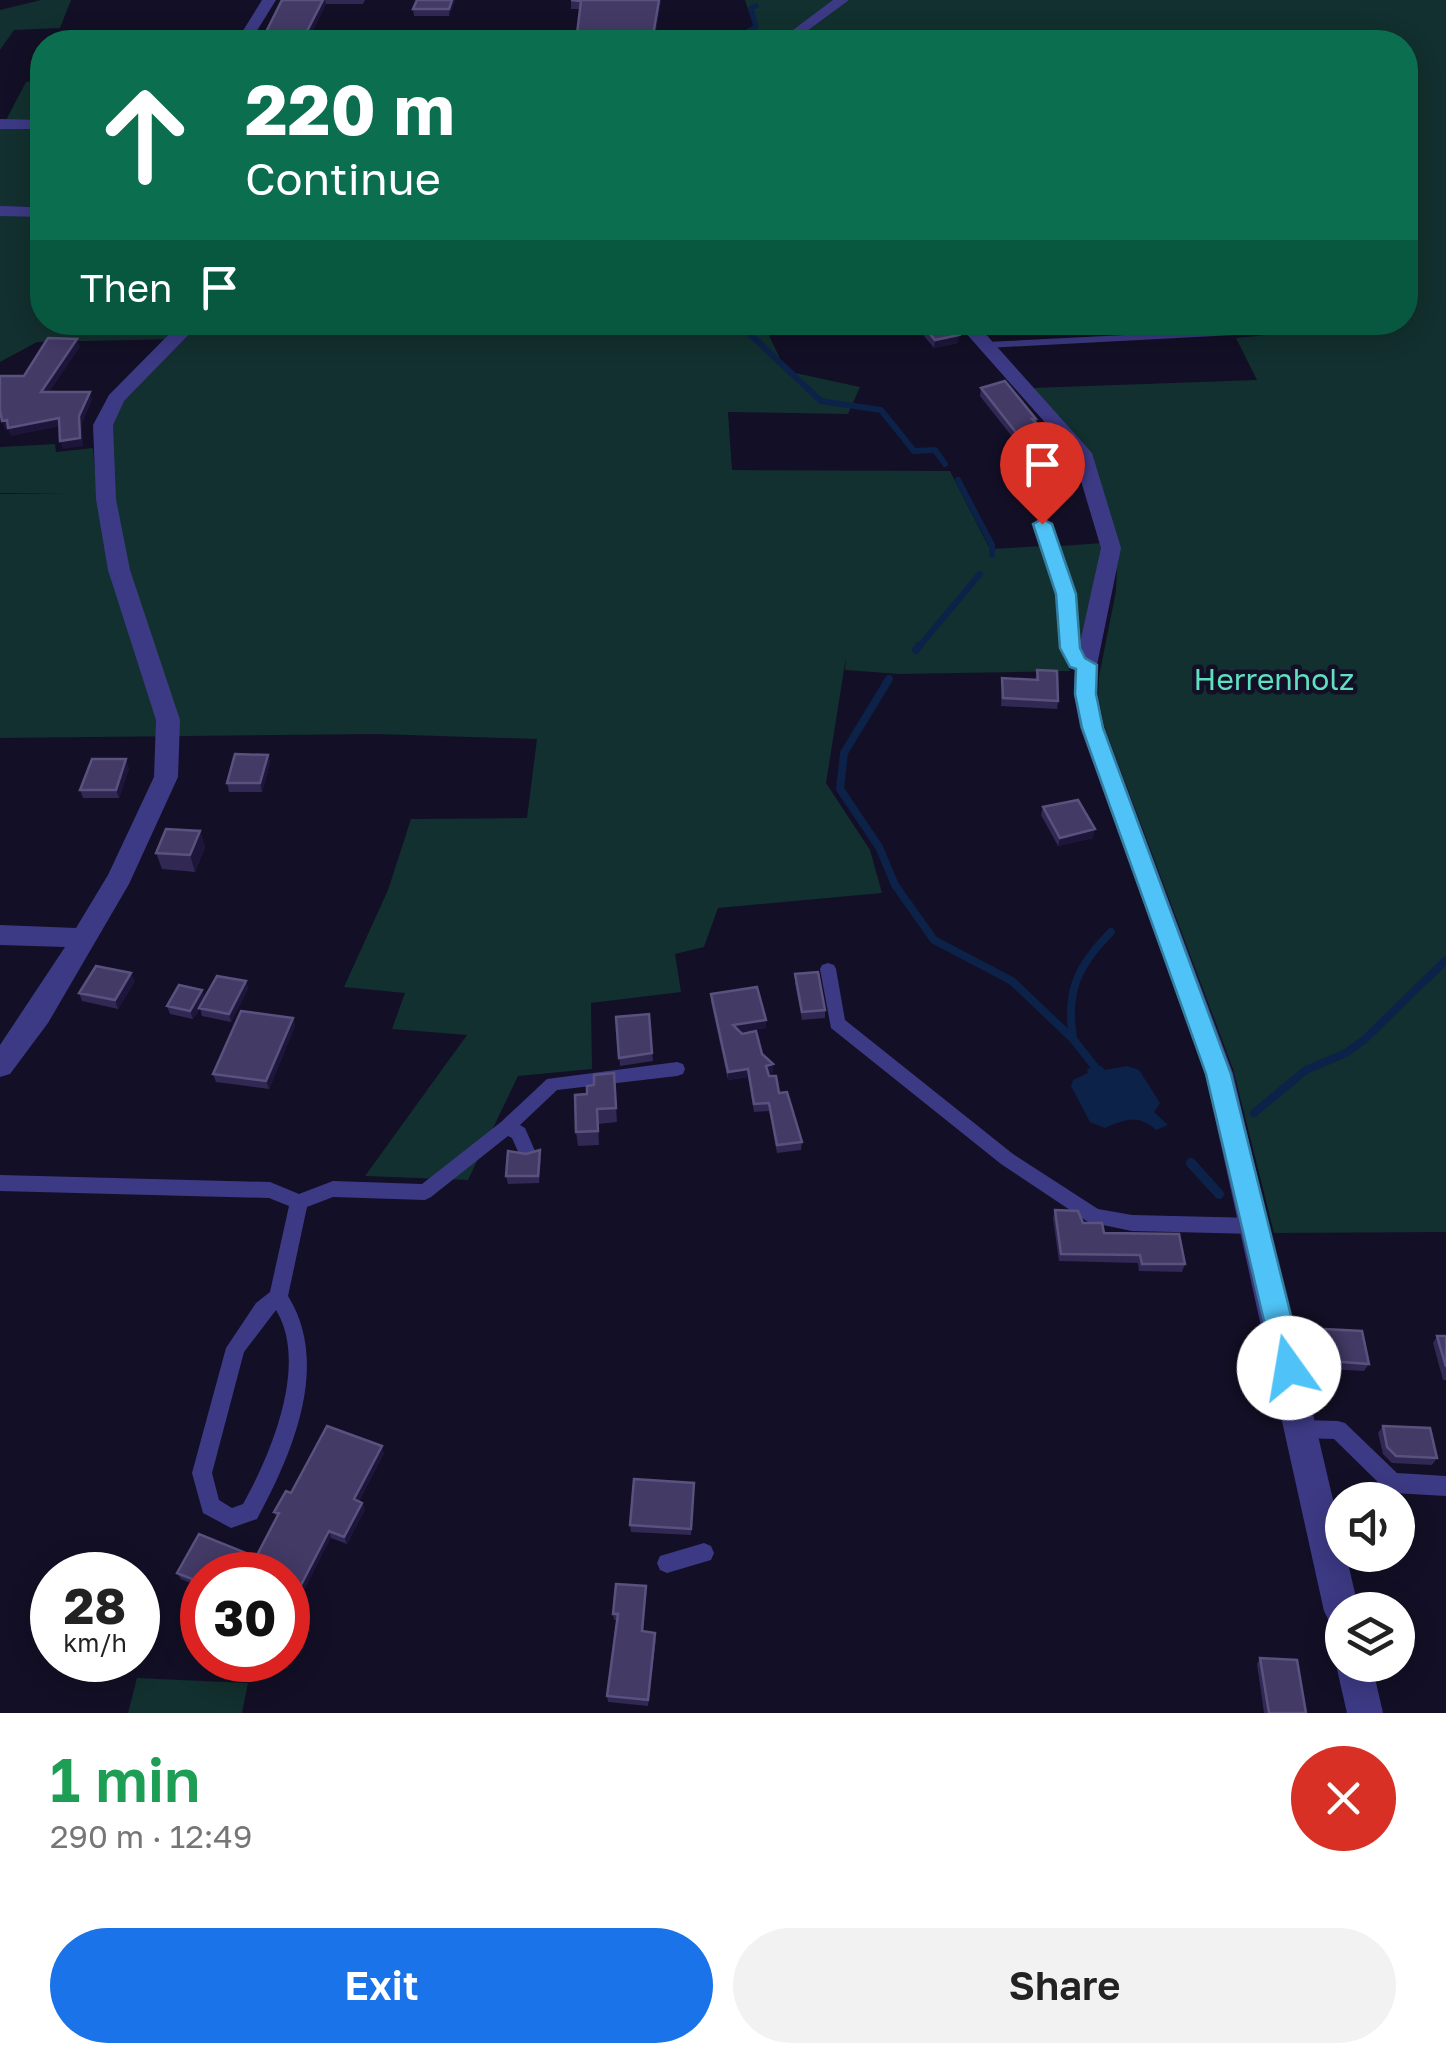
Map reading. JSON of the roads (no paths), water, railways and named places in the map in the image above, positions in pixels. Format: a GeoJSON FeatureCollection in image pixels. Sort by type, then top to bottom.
{"type":"FeatureCollection","features":[{"type":"Feature","properties":{"kind":"street"},"geometry":{"type":"LineString","coordinates":[[251,30],[270,0]]}},
{"type":"Feature","properties":{"kind":"street"},"geometry":{"type":"LineString","coordinates":[[801,30],[842,0]]}},
{"type":"Feature","properties":{"kind":"street"},"geometry":{"type":"LineString","coordinates":[[0,124],[30,125]]}},
{"type":"Feature","properties":{"kind":"street"},"geometry":{"type":"LineString","coordinates":[[0,211],[30,212]]}},
{"type":"Feature","properties":{"kind":"street"},"geometry":{"type":"LineString","coordinates":[[0,1066],[38,1015],[131,856],[166,776],[168,720],[119,570],[106,500],[103,425],[116,399],[179,335]]}},
{"type":"Feature","properties":{"kind":"street"},"geometry":{"type":"LineString","coordinates":[[976,335],[1082,454],[1110,548],[1086,665],[1092,728],[1219,1074],[1304,1429],[1338,1592]]}},
{"type":"Feature","properties":{"kind":"street"},"geometry":{"type":"LineString","coordinates":[[0,934],[83,938]]}},
{"type":"Feature","properties":{"kind":"street"},"geometry":{"type":"LineString","coordinates":[[1358,1682],[1364,1713]]}},
{"type":"Feature","properties":{"kind":"lane"},"geometry":{"type":"LineString","coordinates":[[987,346],[1178,335]]}},
{"type":"Feature","properties":{"kind":"lane"},"geometry":{"type":"LineString","coordinates":[[1042,524],[1066,594],[1070,648],[1077,662],[1086,665]]}},
{"type":"Feature","properties":{"kind":"lane"},"geometry":{"type":"LineString","coordinates":[[828,969],[837,1023],[921,1094],[1062,1199],[1094,1216],[1132,1223],[1256,1226]]}},
{"type":"Feature","properties":{"kind":"lane"},"geometry":{"type":"LineString","coordinates":[[0,1182],[270,1190],[299,1202],[333,1189],[425,1192],[507,1127],[553,1084],[677,1069]]}},
{"type":"Feature","properties":{"kind":"lane"},"geometry":{"type":"LineString","coordinates":[[507,1127],[518,1133],[526,1151]]}},
{"type":"Feature","properties":{"kind":"lane"},"geometry":{"type":"LineString","coordinates":[[278,1298],[288,1307],[298,1350],[294,1396],[263,1490],[250,1512],[231,1518],[210,1506],[202,1472],[235,1348],[263,1309],[278,1298],[299,1202]]}},
{"type":"Feature","properties":{"kind":"lane"},"geometry":{"type":"LineString","coordinates":[[1304,1429],[1338,1430],[1393,1484],[1446,1486]]}},
{"type":"Feature","properties":{"kind":"lane"},"geometry":{"type":"LineString","coordinates":[[667,1562],[704,1553]]}},
{"type":"Feature","properties":{"kind":"water"},"geometry":{"type":"Polygon","coordinates":[[[1101,1066],[1105,1070],[1127,1066],[1139,1070],[1160,1103],[1154,1112],[1168,1125],[1156,1130],[1137,1120],[1105,1128],[1090,1122],[1071,1086],[1073,1080],[1088,1073],[1087,1069],[1101,1066]]]}},
{"type":"Feature","properties":{"kind":"waterway"},"geometry":{"type":"LineString","coordinates":[[751,30],[756,27],[751,8],[756,6]]}},
{"type":"Feature","properties":{"kind":"waterway"},"geometry":{"type":"LineString","coordinates":[[751,335],[821,401],[881,410],[914,451],[935,450],[945,464]]}},
{"type":"Feature","properties":{"kind":"waterway"},"geometry":{"type":"LineString","coordinates":[[958,480],[992,545],[992,555]]}},
{"type":"Feature","properties":{"kind":"waterway"},"geometry":{"type":"LineString","coordinates":[[917,649],[980,574]]}},
{"type":"Feature","properties":{"kind":"waterway"},"geometry":{"type":"LineString","coordinates":[[916,650],[919,646]]}},
{"type":"Feature","properties":{"kind":"waterway"},"geometry":{"type":"LineString","coordinates":[[889,679],[844,753],[840,789],[879,847],[895,885],[934,940],[1012,981],[1073,1039],[1095,1067]]}},
{"type":"Feature","properties":{"kind":"waterway"},"geometry":{"type":"LineString","coordinates":[[1073,1037],[1071,1006],[1077,979],[1090,955],[1111,932]]}},
{"type":"Feature","properties":{"kind":"waterway"},"geometry":{"type":"LineString","coordinates":[[1254,1113],[1306,1070],[1346,1053],[1365,1039],[1446,960]]}},
{"type":"Feature","properties":{"kind":"waterway"},"geometry":{"type":"LineString","coordinates":[[1191,1163],[1219,1194]]}},
{"type":"Feature","properties":{"kind":"park label","name":"Herrenholz"},"geometry":{"type":"Point","coordinates":[1274,679]}}]}
